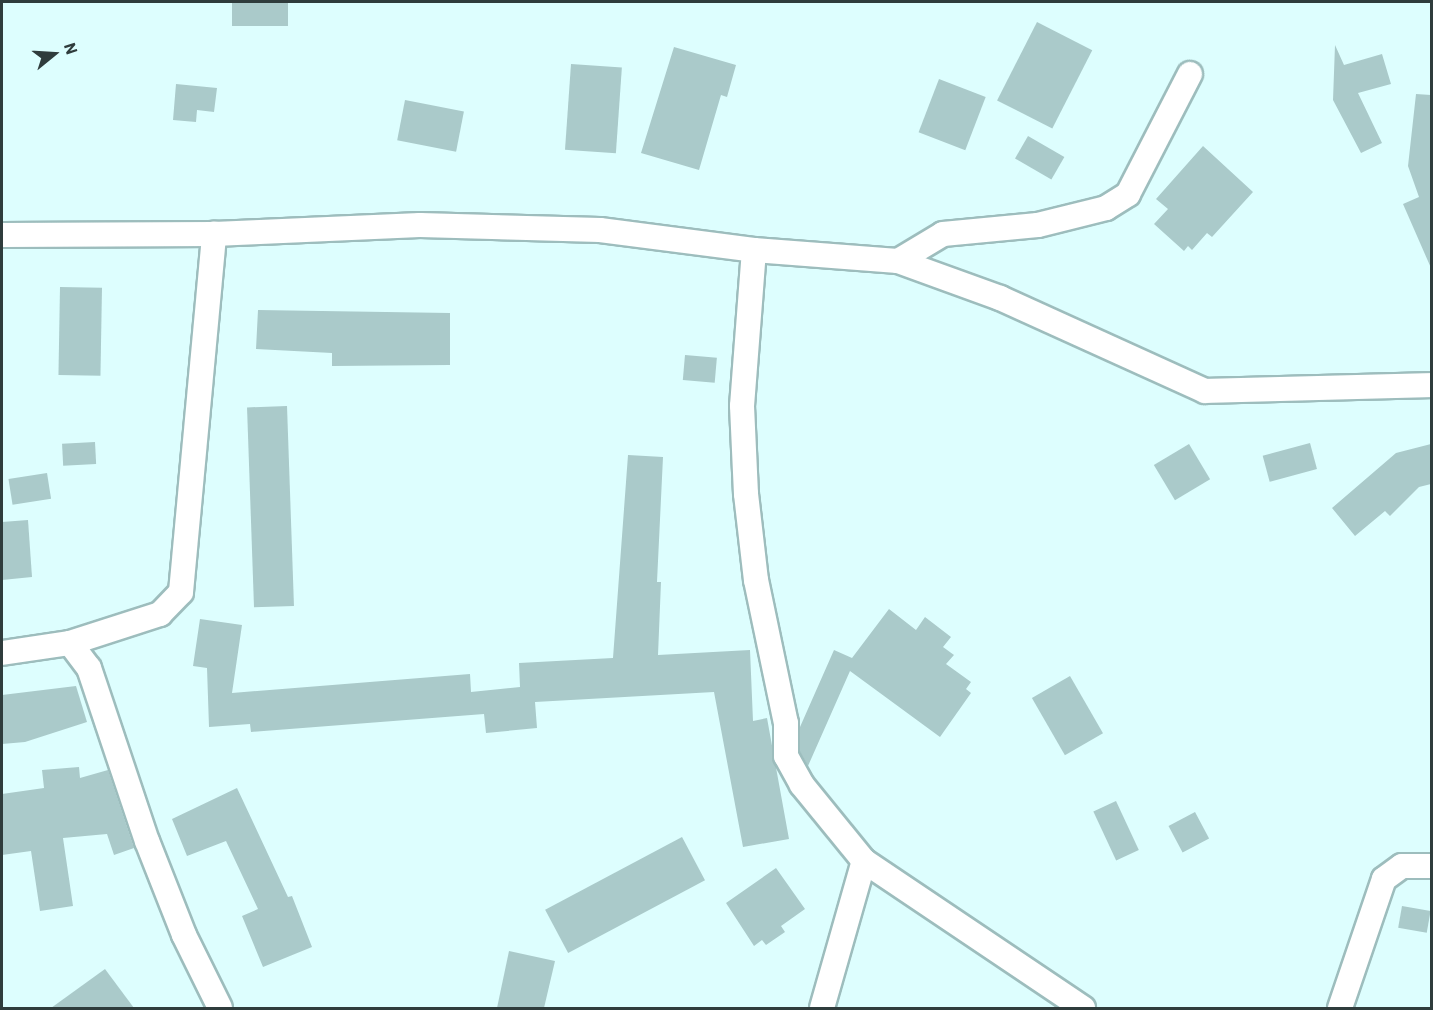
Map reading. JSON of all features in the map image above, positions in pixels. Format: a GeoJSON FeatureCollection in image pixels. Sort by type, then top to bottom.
{"type":"FeatureCollection","features":[{"type":"Feature","properties":{"kind":"street"},"geometry":{"type":"LineString","coordinates":[[898,261],[943,234],[1038,225],[1113,204],[1128,194],[1142,171],[1190,74]]}},
{"type":"Feature","properties":{"kind":"street"},"geometry":{"type":"LineString","coordinates":[[2,235],[214,234],[420,225],[600,230],[754,250],[898,261],[1000,298],[1205,391],[1431,385]]}},
{"type":"Feature","properties":{"kind":"street"},"geometry":{"type":"LineString","coordinates":[[2,653],[70,643],[160,614],[181,592],[214,234]]}},
{"type":"Feature","properties":{"kind":"street"},"geometry":{"type":"LineString","coordinates":[[754,250],[742,406],[746,494],[756,580],[786,723],[786,756],[802,785],[864,861],[1083,1008]]}},
{"type":"Feature","properties":{"kind":"street"},"geometry":{"type":"LineString","coordinates":[[70,643],[89,668],[147,841],[184,935],[220,1008]]}},
{"type":"Feature","properties":{"kind":"street"},"geometry":{"type":"LineString","coordinates":[[822,1008],[864,861]]}},
{"type":"Feature","properties":{"kind":"street"},"geometry":{"type":"LineString","coordinates":[[1340,1008],[1384,879],[1402,866],[1431,866]]}},
{"type":"Feature","properties":{"kind":"building"},"geometry":{"type":"Polygon","coordinates":[[[232,2],[288,2],[288,26],[232,26],[232,2]]]}},
{"type":"Feature","properties":{"kind":"building"},"geometry":{"type":"Polygon","coordinates":[[[1037,22],[1092,50],[1052,129],[997,100],[1037,22]]]}},
{"type":"Feature","properties":{"kind":"building"},"geometry":{"type":"Polygon","coordinates":[[[1335,45],[1344,65],[1382,54],[1391,84],[1358,93],[1382,143],[1361,153],[1333,100],[1335,45]]]}},
{"type":"Feature","properties":{"kind":"building"},"geometry":{"type":"Polygon","coordinates":[[[674,47],[736,65],[727,97],[721,95],[699,170],[641,153],[674,47]]]}},
{"type":"Feature","properties":{"kind":"building"},"geometry":{"type":"Polygon","coordinates":[[[571,64],[622,68],[616,153],[565,150],[571,64]]]}},
{"type":"Feature","properties":{"kind":"building"},"geometry":{"type":"Polygon","coordinates":[[[939,79],[986,97],[965,150],[919,132],[939,79]]]}},
{"type":"Feature","properties":{"kind":"building"},"geometry":{"type":"Polygon","coordinates":[[[176,84],[217,88],[214,112],[197,110],[196,122],[173,120],[176,84]]]}},
{"type":"Feature","properties":{"kind":"building"},"geometry":{"type":"Polygon","coordinates":[[[1416,94],[1431,95],[1431,268],[1403,204],[1419,197],[1408,166],[1416,94]]]}},
{"type":"Feature","properties":{"kind":"building"},"geometry":{"type":"Polygon","coordinates":[[[405,100],[464,111],[456,152],[397,140],[405,100]]]}},
{"type":"Feature","properties":{"kind":"building"},"geometry":{"type":"Polygon","coordinates":[[[1028,136],[1064,157],[1051,180],[1015,159],[1028,136]]]}},
{"type":"Feature","properties":{"kind":"building"},"geometry":{"type":"Polygon","coordinates":[[[1203,146],[1253,192],[1212,237],[1207,233],[1192,250],[1188,246],[1184,251],[1154,224],[1168,209],[1156,199],[1203,146]]]}},
{"type":"Feature","properties":{"kind":"building"},"geometry":{"type":"Polygon","coordinates":[[[60,287],[102,288],[100,376],[58,375],[60,287]]]}},
{"type":"Feature","properties":{"kind":"building"},"geometry":{"type":"Polygon","coordinates":[[[258,310],[450,313],[450,365],[332,366],[332,353],[256,349],[258,310]]]}},
{"type":"Feature","properties":{"kind":"building"},"geometry":{"type":"Polygon","coordinates":[[[685,355],[717,358],[715,383],[683,380],[685,355]]]}},
{"type":"Feature","properties":{"kind":"building"},"geometry":{"type":"Polygon","coordinates":[[[287,406],[294,606],[254,607],[247,407],[287,406]]]}},
{"type":"Feature","properties":{"kind":"building"},"geometry":{"type":"Polygon","coordinates":[[[95,442],[96,464],[63,466],[62,444],[95,442]]]}},
{"type":"Feature","properties":{"kind":"building"},"geometry":{"type":"Polygon","coordinates":[[[1310,443],[1317,469],[1270,482],[1263,456],[1310,443]]]}},
{"type":"Feature","properties":{"kind":"building"},"geometry":{"type":"Polygon","coordinates":[[[1189,444],[1210,479],[1175,500],[1154,465],[1189,444]]]}},
{"type":"Feature","properties":{"kind":"building"},"geometry":{"type":"Polygon","coordinates":[[[1431,444],[1431,484],[1419,487],[1390,516],[1385,511],[1355,536],[1332,508],[1396,453],[1431,444]]]}},
{"type":"Feature","properties":{"kind":"building"},"geometry":{"type":"Polygon","coordinates":[[[628,455],[663,457],[657,582],[661,582],[658,655],[750,650],[753,721],[767,718],[789,839],[743,847],[714,692],[535,702],[537,728],[486,733],[484,714],[251,732],[250,724],[209,727],[207,668],[193,666],[200,619],[242,625],[232,693],[470,674],[471,692],[520,687],[519,663],[613,658],[628,455]]]}},
{"type":"Feature","properties":{"kind":"building"},"geometry":{"type":"Polygon","coordinates":[[[47,473],[51,499],[13,505],[8,479],[47,473]]]}},
{"type":"Feature","properties":{"kind":"building"},"geometry":{"type":"Polygon","coordinates":[[[28,520],[32,577],[2,580],[2,522],[28,520]]]}},
{"type":"Feature","properties":{"kind":"building"},"geometry":{"type":"Polygon","coordinates":[[[889,609],[916,630],[925,617],[951,637],[943,647],[954,655],[946,664],[971,682],[966,689],[971,693],[940,737],[850,671],[808,766],[800,752],[800,727],[834,650],[852,658],[889,609]]]}},
{"type":"Feature","properties":{"kind":"building"},"geometry":{"type":"Polygon","coordinates":[[[1070,676],[1103,733],[1065,755],[1032,698],[1070,676]]]}},
{"type":"Feature","properties":{"kind":"building"},"geometry":{"type":"Polygon","coordinates":[[[76,686],[87,722],[25,742],[2,744],[2,695],[76,686]]]}},
{"type":"Feature","properties":{"kind":"building"},"geometry":{"type":"Polygon","coordinates":[[[79,767],[80,778],[108,770],[134,848],[114,855],[107,834],[63,838],[73,906],[40,911],[31,851],[2,855],[2,794],[44,788],[42,770],[79,767]]]}},
{"type":"Feature","properties":{"kind":"building"},"geometry":{"type":"Polygon","coordinates":[[[237,788],[288,897],[292,896],[312,947],[263,967],[242,916],[258,909],[226,841],[187,856],[172,819],[237,788]]]}},
{"type":"Feature","properties":{"kind":"building"},"geometry":{"type":"Polygon","coordinates":[[[1116,801],[1139,850],[1116,861],[1093,812],[1116,801]]]}},
{"type":"Feature","properties":{"kind":"building"},"geometry":{"type":"Polygon","coordinates":[[[1195,812],[1209,838],[1183,853],[1169,826],[1195,812]]]}},
{"type":"Feature","properties":{"kind":"building"},"geometry":{"type":"Polygon","coordinates":[[[682,837],[705,880],[568,953],[545,910],[682,837]]]}},
{"type":"Feature","properties":{"kind":"building"},"geometry":{"type":"Polygon","coordinates":[[[776,868],[805,909],[781,926],[785,932],[766,945],[762,940],[754,946],[726,903],[776,868]]]}},
{"type":"Feature","properties":{"kind":"building"},"geometry":{"type":"Polygon","coordinates":[[[1402,906],[1431,911],[1427,933],[1398,928],[1402,906]]]}},
{"type":"Feature","properties":{"kind":"building"},"geometry":{"type":"Polygon","coordinates":[[[509,951],[555,961],[544,1008],[497,1008],[509,951]]]}},
{"type":"Feature","properties":{"kind":"building"},"geometry":{"type":"Polygon","coordinates":[[[105,969],[134,1008],[51,1008],[105,969]]]}}]}
